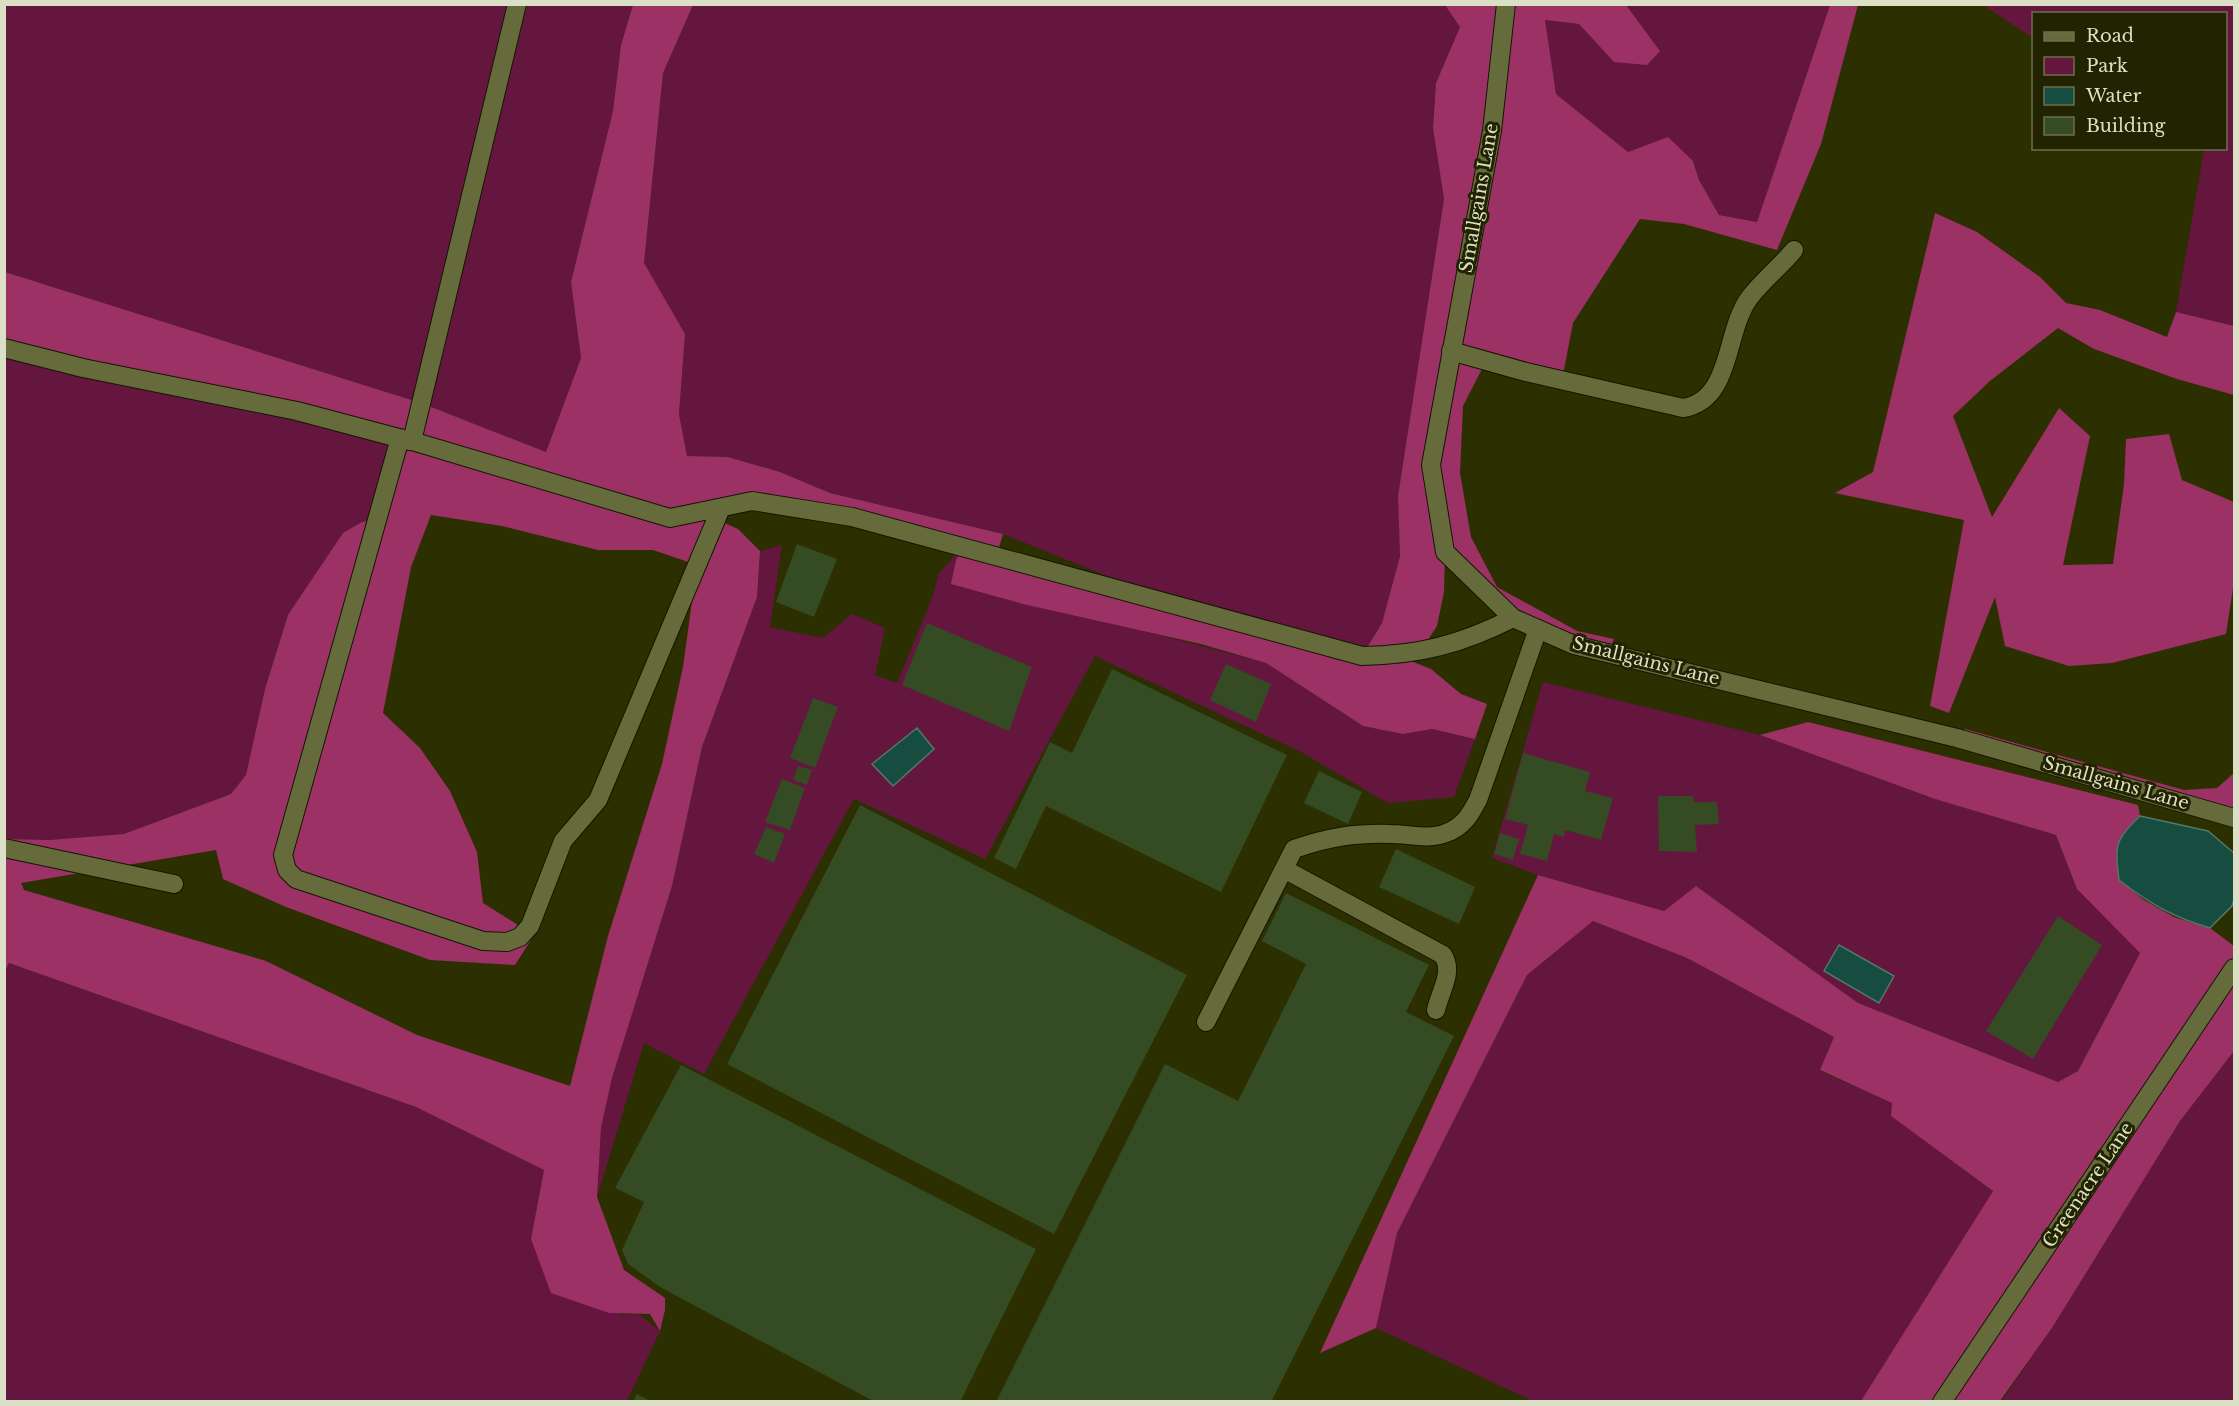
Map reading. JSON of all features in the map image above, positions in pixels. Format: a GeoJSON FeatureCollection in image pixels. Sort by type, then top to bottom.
{"type":"FeatureCollection","features":[{"type":"Feature","properties":{"kind":"street"},"geometry":{"type":"LineString","coordinates":[[517,4],[406,440],[283,855],[287,870],[296,879],[483,941],[507,942],[520,937],[530,926],[563,841],[598,800],[721,508]]}},
{"type":"Feature","properties":{"kind":"street","name":"Smallgains Lane"},"geometry":{"type":"LineString","coordinates":[[1506,4],[1492,131],[1431,465],[1445,552],[1513,618],[1574,645],[1956,738],[2235,818]]}},
{"type":"Feature","properties":{"kind":"street"},"geometry":{"type":"LineString","coordinates":[[1451,351],[1526,372],[1683,408],[1699,405],[1710,395],[1723,370],[1739,319],[1750,297],[1794,250]]}},
{"type":"Feature","properties":{"kind":"street"},"geometry":{"type":"LineString","coordinates":[[4,348],[83,368],[297,411],[406,440],[670,518],[752,501],[852,517],[1362,656],[1397,655],[1446,646],[1473,638],[1513,618]]}},
{"type":"Feature","properties":{"kind":"street"},"geometry":{"type":"LineString","coordinates":[[1206,1022],[1294,849],[1331,837],[1446,834],[1467,820],[1478,800],[1538,629]]}},
{"type":"Feature","properties":{"kind":"street"},"geometry":{"type":"LineString","coordinates":[[4,848],[174,884]]}},
{"type":"Feature","properties":{"kind":"street"},"geometry":{"type":"LineString","coordinates":[[1284,869],[1443,955],[1449,964],[1448,977],[1436,1010]]}},
{"type":"Feature","properties":{"kind":"street","name":"Greenacre Lane"},"geometry":{"type":"LineString","coordinates":[[1942,1401],[2235,968]]}},
{"type":"Feature","properties":{"kind":"green space"},"geometry":{"type":"Polygon","coordinates":[[[1445,4],[1460,27],[1436,83],[1433,128],[1444,199],[1398,496],[1400,556],[1382,623],[1362,656],[1174,603],[1003,534],[830,493],[780,472],[728,457],[687,456],[679,414],[685,334],[644,264],[663,73],[693,5],[1445,4]]]}},
{"type":"Feature","properties":{"kind":"green space"},"geometry":{"type":"Polygon","coordinates":[[[5,5],[633,5],[621,45],[613,111],[571,282],[581,358],[546,452],[421,403],[5,272],[5,5]]]}},
{"type":"Feature","properties":{"kind":"green space"},"geometry":{"type":"Polygon","coordinates":[[[1626,5],[1830,5],[1757,222],[1719,215],[1699,180],[1693,161],[1628,152],[1556,94],[1544,20],[1579,24],[1614,62],[1660,51],[1626,5]]]}},
{"type":"Feature","properties":{"kind":"green space"},"geometry":{"type":"Polygon","coordinates":[[[1983,5],[2234,5],[2234,326],[2176,312],[2204,150],[2227,150],[2227,12],[2032,12],[2032,37],[1983,5]]]}},
{"type":"Feature","properties":{"kind":"green space"},"geometry":{"type":"Polygon","coordinates":[[[4,348],[400,438],[378,520],[288,615],[265,689],[246,776],[231,794],[124,834],[49,840],[5,839],[4,348]]]}},
{"type":"Feature","properties":{"kind":"green space"},"geometry":{"type":"Polygon","coordinates":[[[782,545],[770,627],[823,638],[852,614],[885,628],[875,675],[897,683],[931,601],[939,573],[964,546],[1129,627],[1266,663],[1363,726],[1403,734],[1431,729],[1475,739],[1454,797],[1388,803],[1299,751],[1095,656],[985,859],[854,799],[704,1074],[644,1043],[597,1197],[601,1128],[612,1078],[672,886],[702,747],[757,597],[760,551],[782,545]]]}},
{"type":"Feature","properties":{"kind":"green space"},"geometry":{"type":"Polygon","coordinates":[[[1543,682],[1760,735],[1935,799],[2056,835],[2077,889],[2140,953],[2078,1071],[2058,1082],[1858,1003],[1696,886],[1664,911],[1538,875],[1492,858],[1543,682]]]}},
{"type":"Feature","properties":{"kind":"green space"},"geometry":{"type":"Polygon","coordinates":[[[1593,921],[1687,958],[1834,1037],[1820,1071],[1893,1103],[1891,1116],[1993,1191],[1861,1401],[1533,1401],[1376,1328],[1397,1233],[1527,975],[1593,921]]]}},
{"type":"Feature","properties":{"kind":"green space"},"geometry":{"type":"Polygon","coordinates":[[[9,963],[416,1107],[544,1170],[531,1239],[621,1315],[639,1314],[660,1331],[627,1401],[5,1402],[4,971],[9,963]]]}},
{"type":"Feature","properties":{"kind":"green space"},"geometry":{"type":"Polygon","coordinates":[[[2234,1051],[2234,1401],[2001,1402],[2052,1328],[2180,1121],[2234,1051]]]}},
{"type":"Feature","properties":{"kind":"shaded area"},"geometry":{"type":"Polygon","coordinates":[[[633,5],[693,5],[663,73],[644,263],[685,334],[679,414],[687,456],[728,457],[780,472],[830,493],[1003,534],[997,554],[1362,656],[1382,623],[1400,556],[1398,496],[1444,199],[1433,128],[1436,83],[1460,27],[1445,5],[1626,5],[1660,51],[1647,65],[1614,62],[1579,24],[1545,20],[1556,94],[1628,152],[1668,137],[1693,161],[1699,180],[1719,215],[1757,222],[1830,5],[1858,5],[1821,144],[1777,250],[1684,224],[1640,219],[1573,323],[1562,380],[1486,361],[1463,406],[1460,473],[1471,537],[1497,587],[1577,631],[1614,639],[1609,653],[1513,618],[1445,552],[1444,592],[1437,626],[1420,652],[1398,656],[1431,669],[1461,694],[1487,704],[1475,739],[1432,729],[1403,734],[1363,726],[1266,663],[1201,644],[1023,604],[951,584],[956,560],[964,546],[752,501],[716,519],[738,529],[760,551],[757,597],[702,747],[672,886],[612,1078],[601,1128],[597,1197],[624,1270],[665,1298],[660,1331],[650,1314],[609,1313],[551,1293],[531,1239],[544,1170],[416,1107],[9,963],[5,971],[5,839],[49,840],[124,834],[231,794],[246,775],[265,689],[288,615],[343,533],[362,522],[378,519],[400,438],[5,348],[5,272],[421,403],[546,452],[581,358],[571,282],[613,111],[621,45],[633,5]],[[431,515],[411,567],[383,713],[420,748],[450,791],[477,852],[483,903],[534,935],[515,965],[430,960],[286,907],[223,879],[216,850],[21,883],[24,890],[266,961],[417,1035],[570,1086],[608,936],[662,764],[683,667],[697,565],[653,550],[598,550],[502,526],[431,515]]]}},
{"type":"Feature","properties":{"kind":"shaded area"},"geometry":{"type":"Polygon","coordinates":[[[1935,213],[1977,232],[2040,277],[2066,303],[2100,310],[2167,337],[2176,312],[2234,326],[2234,395],[2177,379],[2094,349],[2058,328],[1990,381],[1953,416],[1992,517],[2059,408],[2090,436],[2063,565],[2113,564],[2124,484],[2126,439],[2169,434],[2182,480],[2234,502],[2234,582],[2226,634],[2112,663],[2069,666],[2005,646],[1995,597],[1949,713],[1930,706],[1964,520],[1835,493],[1873,472],[1935,213]]]}},
{"type":"Feature","properties":{"kind":"shaded area"},"geometry":{"type":"Polygon","coordinates":[[[1808,722],[2138,805],[2140,816],[2125,831],[2118,844],[2119,880],[2144,900],[2174,917],[2210,928],[2234,946],[2234,1051],[2180,1121],[2052,1328],[2000,1401],[1861,1401],[1993,1191],[1891,1116],[1892,1103],[1820,1070],[1834,1037],[1687,958],[1593,921],[1527,975],[1397,1233],[1376,1328],[1320,1353],[1538,875],[1664,911],[1696,886],[1858,1003],[2058,1082],[2078,1071],[2140,953],[2077,889],[2056,835],[1935,799],[1760,735],[1808,722]]]}},
{"type":"Feature","properties":{"kind":"shaded area"},"geometry":{"type":"Polygon","coordinates":[[[1965,729],[2184,790],[2217,788],[2234,773],[2234,819],[1957,738],[1965,729]]]}},
{"type":"Feature","properties":{"kind":"water"},"geometry":{"type":"Polygon","coordinates":[[[917,728],[934,749],[893,786],[872,764],[917,728]]]}},
{"type":"Feature","properties":{"kind":"water"},"geometry":{"type":"Polygon","coordinates":[[[2140,816],[2208,831],[2234,853],[2232,906],[2210,928],[2162,909],[2119,880],[2118,844],[2125,831],[2140,816]]]}},
{"type":"Feature","properties":{"kind":"water"},"geometry":{"type":"Polygon","coordinates":[[[1839,945],[1894,976],[1879,1003],[1824,971],[1839,945]]]}},
{"type":"Feature","properties":{"kind":"building"},"geometry":{"type":"Polygon","coordinates":[[[797,544],[837,559],[814,617],[776,602],[797,544]]]}},
{"type":"Feature","properties":{"kind":"building"},"geometry":{"type":"Polygon","coordinates":[[[927,623],[1032,667],[1009,731],[902,685],[927,623]]]}},
{"type":"Feature","properties":{"kind":"building"},"geometry":{"type":"Polygon","coordinates":[[[1226,664],[1271,684],[1256,722],[1210,700],[1226,664]]]}},
{"type":"Feature","properties":{"kind":"building"},"geometry":{"type":"Polygon","coordinates":[[[1112,669],[1287,755],[1221,892],[1046,806],[1016,869],[994,858],[1050,742],[1072,753],[1112,669]]]}},
{"type":"Feature","properties":{"kind":"building"},"geometry":{"type":"Polygon","coordinates":[[[813,698],[838,707],[815,768],[790,758],[813,698]]]}},
{"type":"Feature","properties":{"kind":"building"},"geometry":{"type":"Polygon","coordinates":[[[1523,753],[1590,772],[1585,791],[1613,798],[1601,840],[1565,830],[1564,837],[1554,834],[1547,861],[1520,854],[1528,825],[1505,819],[1523,753]]]}},
{"type":"Feature","properties":{"kind":"building"},"geometry":{"type":"Polygon","coordinates":[[[798,766],[812,770],[807,785],[793,780],[798,766]]]}},
{"type":"Feature","properties":{"kind":"building"},"geometry":{"type":"Polygon","coordinates":[[[1319,771],[1362,792],[1348,824],[1304,803],[1319,771]]]}},
{"type":"Feature","properties":{"kind":"building"},"geometry":{"type":"Polygon","coordinates":[[[782,779],[805,788],[790,830],[765,822],[782,779]]]}},
{"type":"Feature","properties":{"kind":"building"},"geometry":{"type":"Polygon","coordinates":[[[1658,796],[1693,796],[1694,802],[1717,802],[1719,824],[1695,825],[1697,852],[1659,851],[1658,796]]]}},
{"type":"Feature","properties":{"kind":"building"},"geometry":{"type":"Polygon","coordinates":[[[860,805],[1187,975],[1054,1234],[727,1064],[860,805]]]}},
{"type":"Feature","properties":{"kind":"building"},"geometry":{"type":"Polygon","coordinates":[[[766,827],[785,834],[774,863],[754,854],[766,827]]]}},
{"type":"Feature","properties":{"kind":"building"},"geometry":{"type":"Polygon","coordinates":[[[1500,833],[1519,839],[1513,860],[1494,854],[1500,833]]]}},
{"type":"Feature","properties":{"kind":"building"},"geometry":{"type":"Polygon","coordinates":[[[1396,849],[1475,887],[1459,924],[1379,887],[1396,849]]]}},
{"type":"Feature","properties":{"kind":"building"},"geometry":{"type":"Polygon","coordinates":[[[1286,893],[1429,965],[1406,1012],[1454,1036],[1271,1402],[996,1402],[1165,1064],[1238,1101],[1306,964],[1262,941],[1286,893]]]}},
{"type":"Feature","properties":{"kind":"building"},"geometry":{"type":"Polygon","coordinates":[[[2058,916],[2102,945],[2033,1059],[1986,1031],[2058,916]]]}},
{"type":"Feature","properties":{"kind":"building"},"geometry":{"type":"Polygon","coordinates":[[[681,1065],[1036,1249],[960,1402],[875,1402],[660,1287],[628,1264],[622,1250],[644,1202],[615,1188],[681,1065]]]}},
{"type":"Feature","properties":{"kind":"building"},"geometry":{"type":"Polygon","coordinates":[[[637,1394],[652,1402],[633,1402],[637,1394]]]}}]}
